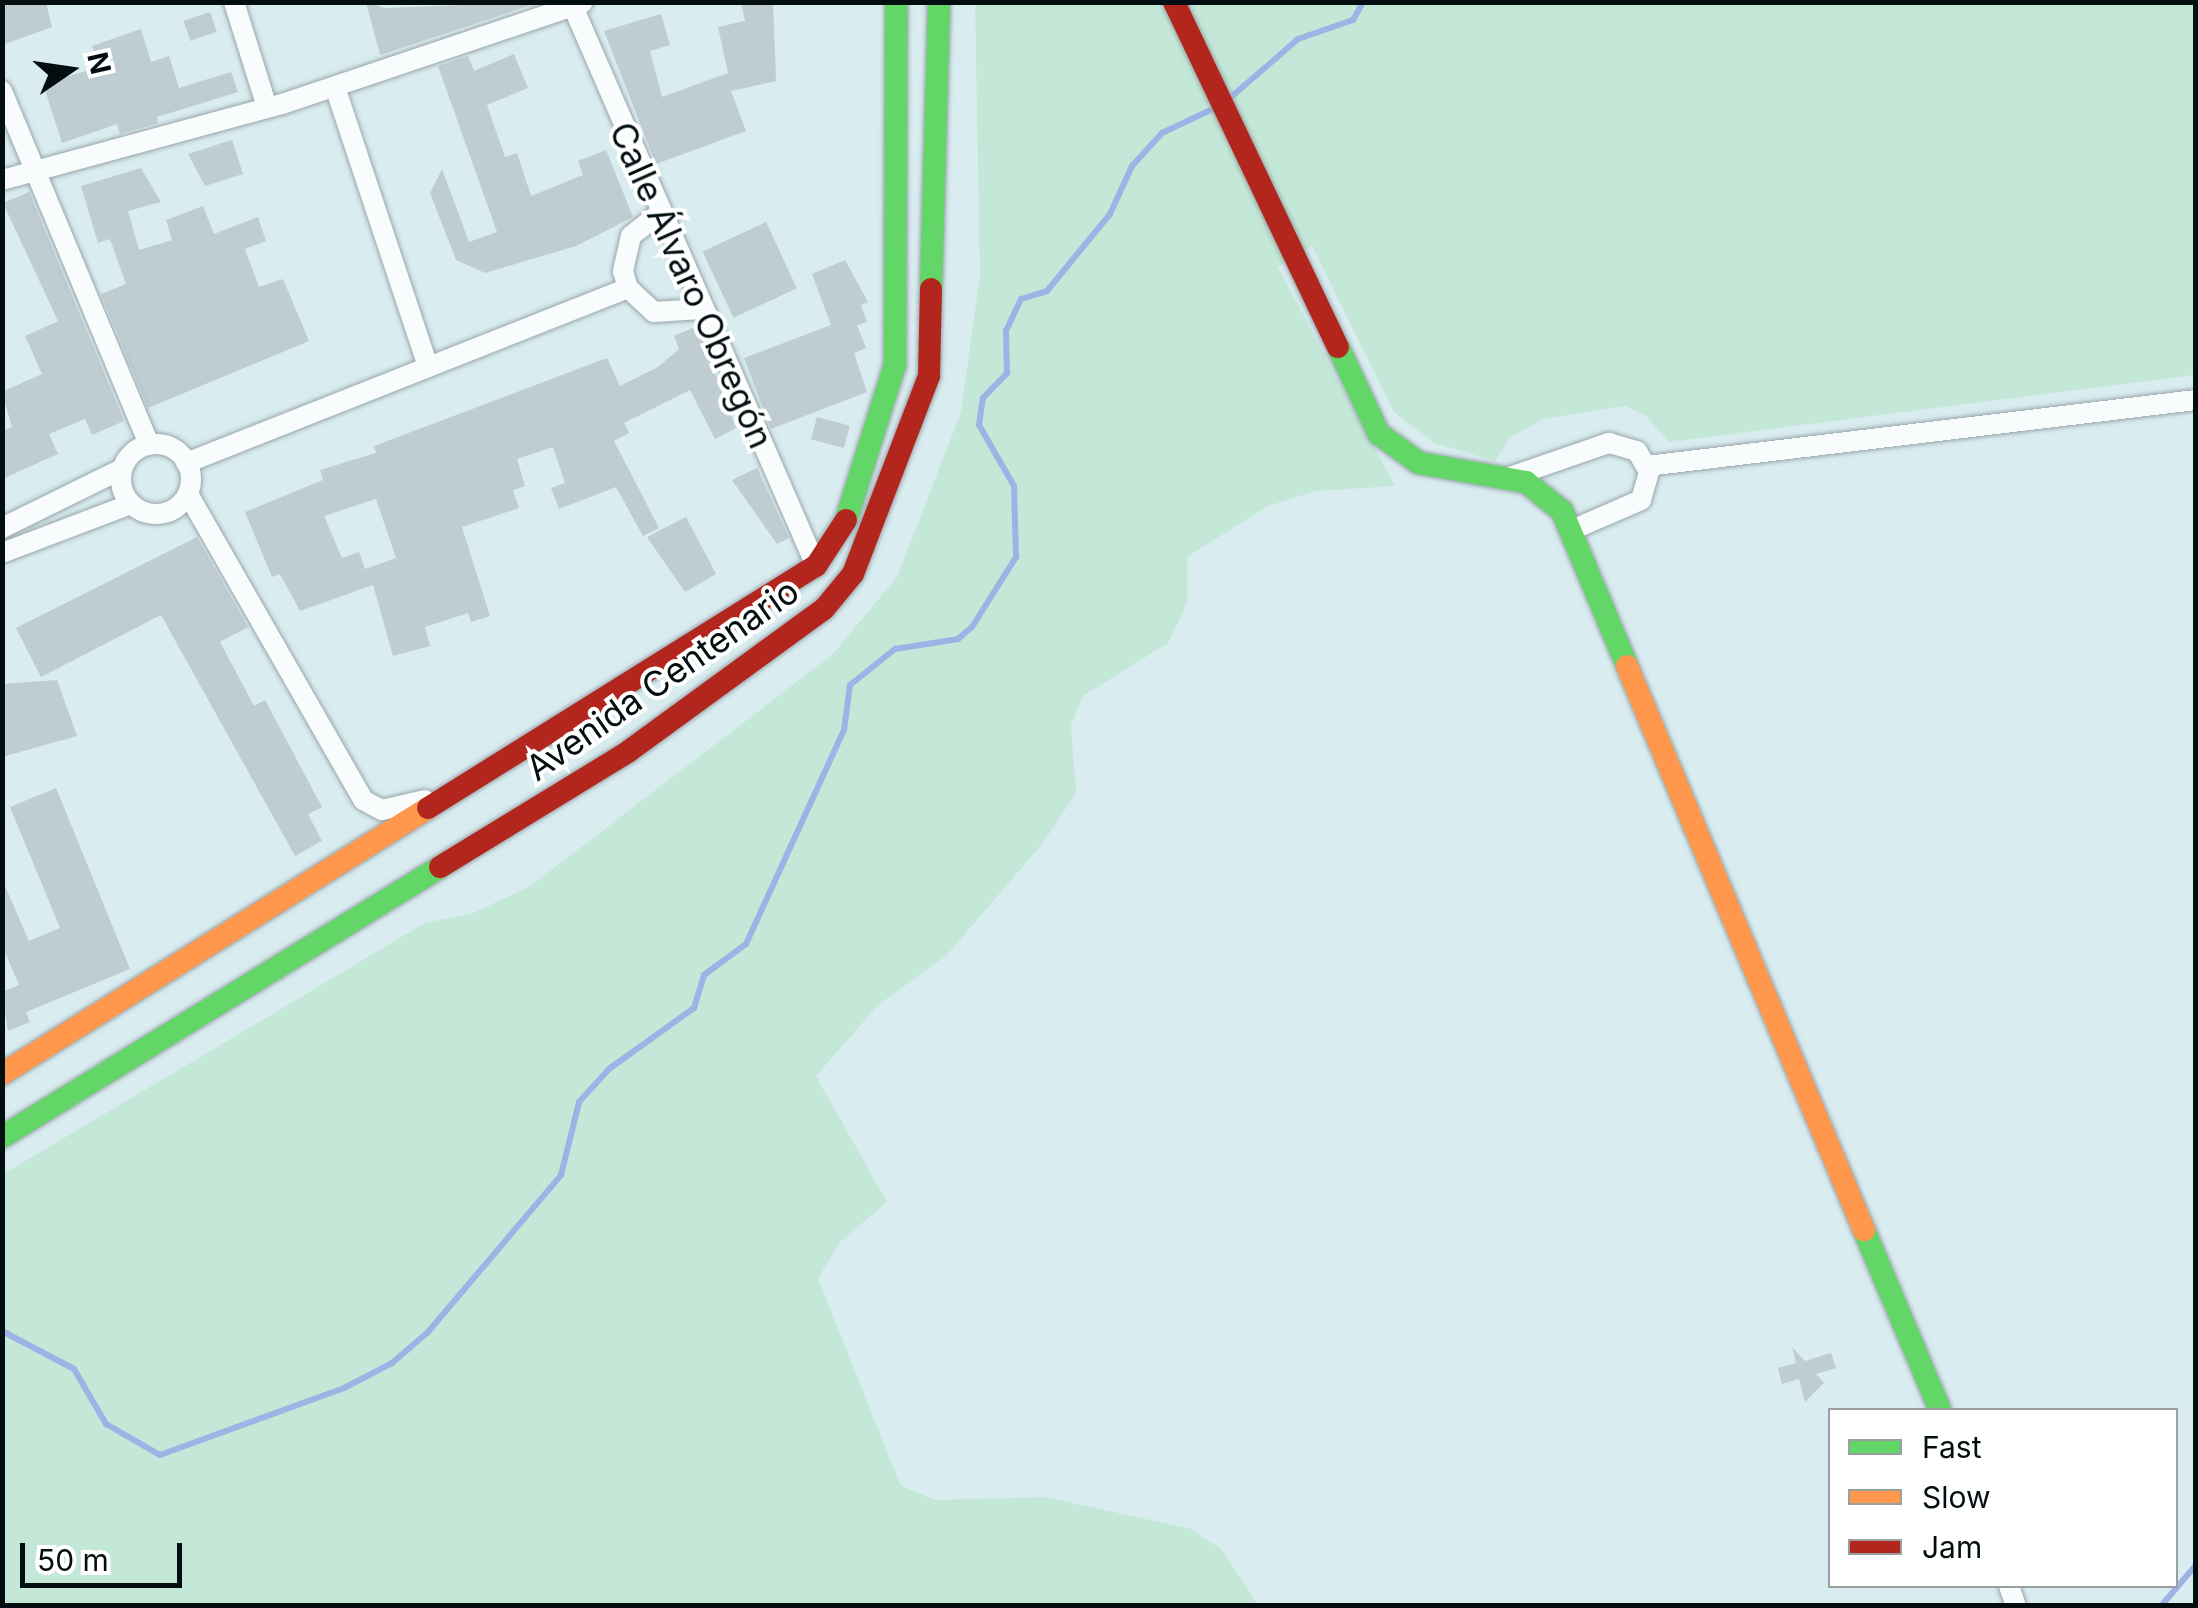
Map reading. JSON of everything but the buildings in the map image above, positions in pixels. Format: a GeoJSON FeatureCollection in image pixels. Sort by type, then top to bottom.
{"type":"FeatureCollection","features":[{"type":"Feature","properties":{"kind":"main road","name":"Avenida Centenario"},"geometry":{"type":"LineString","coordinates":[[2,1074],[816,566],[846,520],[895,365],[896,2]]}},
{"type":"Feature","properties":{"kind":"main road","name":"Avenida Centenario"},"geometry":{"type":"LineString","coordinates":[[2,1137],[629,751],[824,609],[853,574],[929,376],[940,2]]}},
{"type":"Feature","properties":{"kind":"main road"},"geometry":{"type":"LineString","coordinates":[[1174,2],[1379,434],[1420,464],[1510,477],[1542,490],[1572,530],[1939,1408]]}},
{"type":"Feature","properties":{"kind":"street"},"geometry":{"type":"LineString","coordinates":[[234,2],[266,107]]}},
{"type":"Feature","properties":{"kind":"street"},"geometry":{"type":"LineString","coordinates":[[2,180],[335,87],[576,4]]}},
{"type":"Feature","properties":{"kind":"street","name":"Calle Álvaro Obregón"},"geometry":{"type":"LineString","coordinates":[[576,4],[660,213],[816,566]]}},
{"type":"Feature","properties":{"kind":"street"},"geometry":{"type":"LineString","coordinates":[[335,87],[428,367]]}},
{"type":"Feature","properties":{"kind":"street"},"geometry":{"type":"LineString","coordinates":[[2,91],[31,172],[149,444]]}},
{"type":"Feature","properties":{"kind":"street"},"geometry":{"type":"LineString","coordinates":[[660,213],[624,252],[628,288],[654,312],[702,309]]}},
{"type":"Feature","properties":{"kind":"street"},"geometry":{"type":"LineString","coordinates":[[186,463],[628,288]]}},
{"type":"Feature","properties":{"kind":"street"},"geometry":{"type":"LineString","coordinates":[[1647,466],[2196,400]]}},
{"type":"Feature","properties":{"kind":"street"},"geometry":{"type":"LineString","coordinates":[[1510,477],[1610,442],[1632,448],[1647,466]]}},
{"type":"Feature","properties":{"kind":"street"},"geometry":{"type":"LineString","coordinates":[[149,444],[172,448],[186,463],[188,494],[362,800],[382,810],[461,789]]}},
{"type":"Feature","properties":{"kind":"street"},"geometry":{"type":"LineString","coordinates":[[2,528],[122,468],[149,444]]}},
{"type":"Feature","properties":{"kind":"street"},"geometry":{"type":"LineString","coordinates":[[1572,530],[1638,505],[1647,466]]}},
{"type":"Feature","properties":{"kind":"street"},"geometry":{"type":"LineString","coordinates":[[122,468],[131,504]]}},
{"type":"Feature","properties":{"kind":"street"},"geometry":{"type":"LineString","coordinates":[[2,553],[131,504],[162,514],[188,494]]}},
{"type":"Feature","properties":{"kind":"green space"},"geometry":{"type":"Polygon","coordinates":[[[975,3],[2195,3],[2195,375],[1669,442],[1645,415],[1625,406],[1543,419],[1510,438],[1495,461],[1434,443],[1394,412],[1312,246],[1278,267],[1395,486],[1316,491],[1268,506],[1187,557],[1187,603],[1168,643],[1083,696],[1071,725],[1076,793],[1043,843],[946,956],[878,1005],[816,1076],[887,1202],[841,1241],[818,1278],[901,1486],[935,1500],[1045,1497],[1191,1529],[1222,1550],[1258,1605],[3,1605],[2,1175],[425,923],[473,913],[529,887],[833,654],[897,577],[961,412],[980,274],[975,3]]]}},
{"type":"Feature","properties":{"kind":"waterway"},"geometry":{"type":"LineString","coordinates":[[1230,98],[1298,39],[1353,20],[1363,2]]}},
{"type":"Feature","properties":{"kind":"waterway"},"geometry":{"type":"LineString","coordinates":[[2,1331],[74,1369],[106,1424],[160,1455],[344,1388],[392,1363],[428,1332],[561,1175],[579,1102],[609,1069],[694,1008],[704,975],[746,944],[844,730],[850,685],[895,649],[958,639],[972,627],[1016,557],[1014,486],[979,425],[983,398],[1007,373],[1006,331],[1021,299],[1047,291],[1110,214],[1132,166],[1162,133],[1215,108]]}},
{"type":"Feature","properties":{"kind":"waterway"},"geometry":{"type":"LineString","coordinates":[[2178,1586],[2196,1565]]}},
{"type":"Feature","properties":{"kind":"waterway"},"geometry":{"type":"LineString","coordinates":[[2161,1606],[2176,1588]]}},
{"type":"Feature","properties":{"kind":"traffic: fast"},"geometry":{"type":"LineString","coordinates":[[846,520],[895,365],[896,2]]}},
{"type":"Feature","properties":{"kind":"traffic: fast"},"geometry":{"type":"LineString","coordinates":[[931,289],[939,2]]}},
{"type":"Feature","properties":{"kind":"traffic: fast"},"geometry":{"type":"LineString","coordinates":[[1338,347],[1379,434],[1419,463],[1526,482],[1562,511],[1627,666]]}},
{"type":"Feature","properties":{"kind":"traffic: fast"},"geometry":{"type":"LineString","coordinates":[[2,1137],[440,867]]}},
{"type":"Feature","properties":{"kind":"traffic: fast"},"geometry":{"type":"LineString","coordinates":[[1864,1230],[1939,1408]]}},
{"type":"Feature","properties":{"kind":"traffic: slow"},"geometry":{"type":"LineString","coordinates":[[1627,666],[1864,1230]]}},
{"type":"Feature","properties":{"kind":"traffic: slow"},"geometry":{"type":"LineString","coordinates":[[2,1074],[428,808]]}},
{"type":"Feature","properties":{"kind":"traffic: jam"},"geometry":{"type":"LineString","coordinates":[[1174,2],[1338,347]]}},
{"type":"Feature","properties":{"kind":"traffic: jam"},"geometry":{"type":"LineString","coordinates":[[440,867],[629,751],[824,609],[853,574],[929,376],[931,289]]}},
{"type":"Feature","properties":{"kind":"traffic: jam"},"geometry":{"type":"LineString","coordinates":[[428,808],[816,566],[846,520]]}}]}
